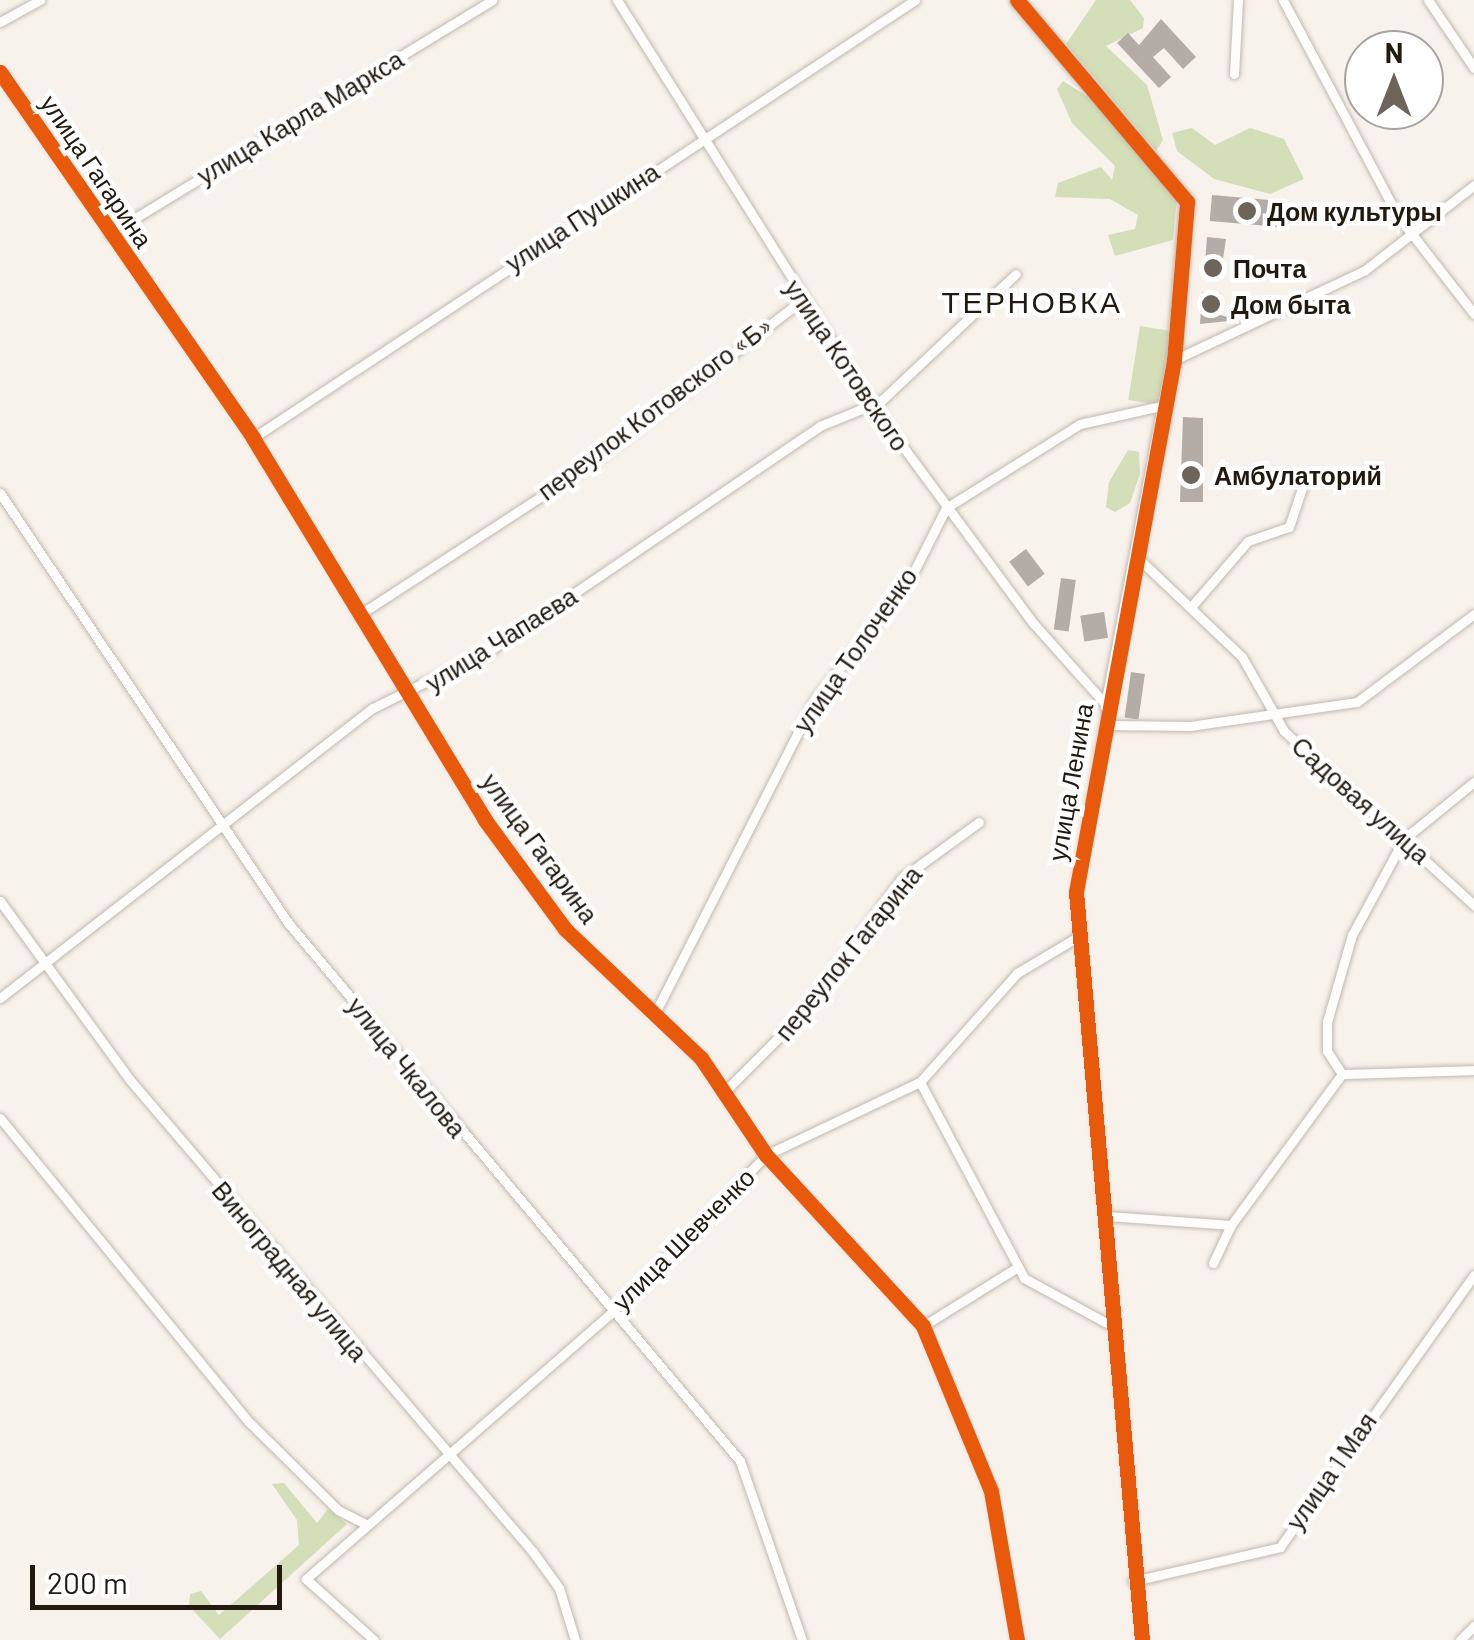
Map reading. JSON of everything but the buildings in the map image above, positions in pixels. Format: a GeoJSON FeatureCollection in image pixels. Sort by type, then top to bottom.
{"type":"FeatureCollection","features":[{"type":"Feature","properties":{"kind":"street"},"geometry":{"type":"LineString","coordinates":[[0,22],[40,0]]}},
{"type":"Feature","properties":{"kind":"street","name":"улица Карла Маркса"},"geometry":{"type":"LineString","coordinates":[[109,234],[492,0]]}},
{"type":"Feature","properties":{"kind":"street","name":"улица Котовского"},"geometry":{"type":"LineString","coordinates":[[617,0],[801,301],[872,406],[946,508],[1108,707]]}},
{"type":"Feature","properties":{"kind":"street","name":"улица Пушкина"},"geometry":{"type":"LineString","coordinates":[[253,438],[914,0]]}},
{"type":"Feature","properties":{"kind":"street","name":"улица Ленина"},"geometry":{"type":"LineString","coordinates":[[1017,0],[1184,189],[1174,360],[1079,870],[1080,936],[1108,1216],[1112,1326],[1142,1640]]}},
{"type":"Feature","properties":{"kind":"street"},"geometry":{"type":"LineString","coordinates":[[1234,74],[1238,0]]}},
{"type":"Feature","properties":{"kind":"street"},"geometry":{"type":"LineString","coordinates":[[1282,0],[1412,234],[1474,314]]}},
{"type":"Feature","properties":{"kind":"street"},"geometry":{"type":"LineString","coordinates":[[1428,0],[1474,68]]}},
{"type":"Feature","properties":{"kind":"street","name":"улица Гагарина"},"geometry":{"type":"LineString","coordinates":[[0,72],[253,438],[407,692],[564,929],[655,1012],[724,1092],[766,1155],[922,1326],[990,1491],[1017,1640]]}},
{"type":"Feature","properties":{"kind":"street"},"geometry":{"type":"LineString","coordinates":[[1174,360],[1327,292],[1412,234],[1474,184]]}},
{"type":"Feature","properties":{"kind":"street"},"geometry":{"type":"LineString","coordinates":[[872,406],[1016,274]]}},
{"type":"Feature","properties":{"kind":"street","name":"переулок Котовского «Б»"},"geometry":{"type":"LineString","coordinates":[[360,615],[588,466],[801,301]]}},
{"type":"Feature","properties":{"kind":"street"},"geometry":{"type":"LineString","coordinates":[[946,508],[1080,424],[1166,405]]}},
{"type":"Feature","properties":{"kind":"street","name":"улица Чапаева"},"geometry":{"type":"LineString","coordinates":[[0,998],[220,825],[407,692],[492,649],[820,426],[872,406]]}},
{"type":"Feature","properties":{"kind":"street"},"geometry":{"type":"LineString","coordinates":[[1191,607],[1248,541],[1289,527],[1302,488]]}},
{"type":"Feature","properties":{"kind":"street","name":"улица Чкалова"},"geometry":{"type":"LineString","coordinates":[[0,493],[288,924],[610,1313],[740,1462],[802,1640]]}},
{"type":"Feature","properties":{"kind":"street","name":"улица Толоченко"},"geometry":{"type":"LineString","coordinates":[[655,1012],[814,701],[910,580],[946,508]]}},
{"type":"Feature","properties":{"kind":"street","name":"Садовая улица"},"geometry":{"type":"LineString","coordinates":[[1137,557],[1242,657],[1273,712],[1474,905]]}},
{"type":"Feature","properties":{"kind":"street"},"geometry":{"type":"LineString","coordinates":[[1106,726],[1190,726],[1374,695],[1474,614]]}},
{"type":"Feature","properties":{"kind":"street"},"geometry":{"type":"LineString","coordinates":[[1342,1074],[1327,1052],[1327,1022],[1352,935],[1404,839],[1474,782]]}},
{"type":"Feature","properties":{"kind":"street","name":"переулок Гагарина"},"geometry":{"type":"LineString","coordinates":[[724,1092],[798,1018],[902,878],[979,822]]}},
{"type":"Feature","properties":{"kind":"street","name":"Виноградная улица"},"geometry":{"type":"LineString","coordinates":[[0,901],[103,1048],[559,1588],[574,1640]]}},
{"type":"Feature","properties":{"kind":"street","name":"улица Шевченко"},"geometry":{"type":"LineString","coordinates":[[374,1640],[306,1579],[610,1313],[766,1155],[920,1082],[1017,973],[1080,936]]}},
{"type":"Feature","properties":{"kind":"street"},"geometry":{"type":"LineString","coordinates":[[1342,1074],[1474,1070]]}},
{"type":"Feature","properties":{"kind":"street"},"geometry":{"type":"LineString","coordinates":[[1213,1263],[1232,1224],[1342,1074]]}},
{"type":"Feature","properties":{"kind":"street"},"geometry":{"type":"LineString","coordinates":[[920,1082],[1016,1268],[1042,1294],[1112,1326]]}},
{"type":"Feature","properties":{"kind":"street"},"geometry":{"type":"LineString","coordinates":[[0,1118],[249,1422],[338,1510],[367,1525]]}},
{"type":"Feature","properties":{"kind":"street"},"geometry":{"type":"LineString","coordinates":[[1108,1216],[1232,1224]]}},
{"type":"Feature","properties":{"kind":"street"},"geometry":{"type":"LineString","coordinates":[[922,1326],[1016,1268]]}},
{"type":"Feature","properties":{"kind":"street","name":"улица 1 Мая"},"geometry":{"type":"LineString","coordinates":[[1134,1581],[1280,1547],[1474,1275]]}},
{"type":"Feature","properties":{"kind":"street"},"geometry":{"type":"LineString","coordinates":[[1460,1640],[1474,1626]]}},
{"type":"Feature","properties":{"kind":"green space"},"geometry":{"type":"Polygon","coordinates":[[[1096,0],[1130,0],[1144,18],[1143,28],[1106,46],[1147,85],[1163,140],[1156,151],[1066,44],[1096,0]]]}},
{"type":"Feature","properties":{"kind":"green space"},"geometry":{"type":"Polygon","coordinates":[[[1063,81],[1101,105],[1177,198],[1173,240],[1115,256],[1108,235],[1135,229],[1138,215],[1110,199],[1055,197],[1058,183],[1101,167],[1112,180],[1115,166],[1072,123],[1057,89],[1063,81]]]}},
{"type":"Feature","properties":{"kind":"green space"},"geometry":{"type":"Polygon","coordinates":[[[1192,128],[1215,145],[1250,128],[1284,139],[1304,179],[1270,194],[1214,179],[1177,151],[1172,133],[1192,128]]]}},
{"type":"Feature","properties":{"kind":"green space"},"geometry":{"type":"Polygon","coordinates":[[[1140,326],[1172,331],[1160,405],[1128,400],[1140,326]]]}},
{"type":"Feature","properties":{"kind":"green space"},"geometry":{"type":"Polygon","coordinates":[[[1128,450],[1139,452],[1140,474],[1130,503],[1115,512],[1106,507],[1109,482],[1128,450]]]}},
{"type":"Feature","properties":{"kind":"green space"},"geometry":{"type":"Polygon","coordinates":[[[284,1483],[317,1523],[328,1509],[347,1524],[220,1639],[189,1606],[190,1594],[201,1591],[219,1615],[299,1545],[297,1520],[272,1484],[284,1483]]]}},
{"type":"Feature","properties":{"kind":"cycle path"},"geometry":{"type":"LineString","coordinates":[[1017,0],[1187,202],[1174,360],[1076,892],[1142,1640]]}},
{"type":"Feature","properties":{"kind":"cycle path"},"geometry":{"type":"LineString","coordinates":[[0,72],[253,438],[485,820],[565,929],[701,1058],[766,1155],[923,1326],[991,1491],[1017,1640]]}},
{"type":"Feature","properties":{"kind":"place","name":"Дом культуры"},"geometry":{"type":"Point","coordinates":[1247,211]}},
{"type":"Feature","properties":{"kind":"place","name":"Почта"},"geometry":{"type":"Point","coordinates":[1213,268]}},
{"type":"Feature","properties":{"kind":"place","name":"Дом быта"},"geometry":{"type":"Point","coordinates":[1211,304]}},
{"type":"Feature","properties":{"kind":"place","name":"Амбулаторий"},"geometry":{"type":"Point","coordinates":[1191,475]}},
{"type":"Feature","properties":{"kind":"district","name":"ТЕРНОВКА"},"geometry":{"type":"Point","coordinates":[1032,301]}}]}
